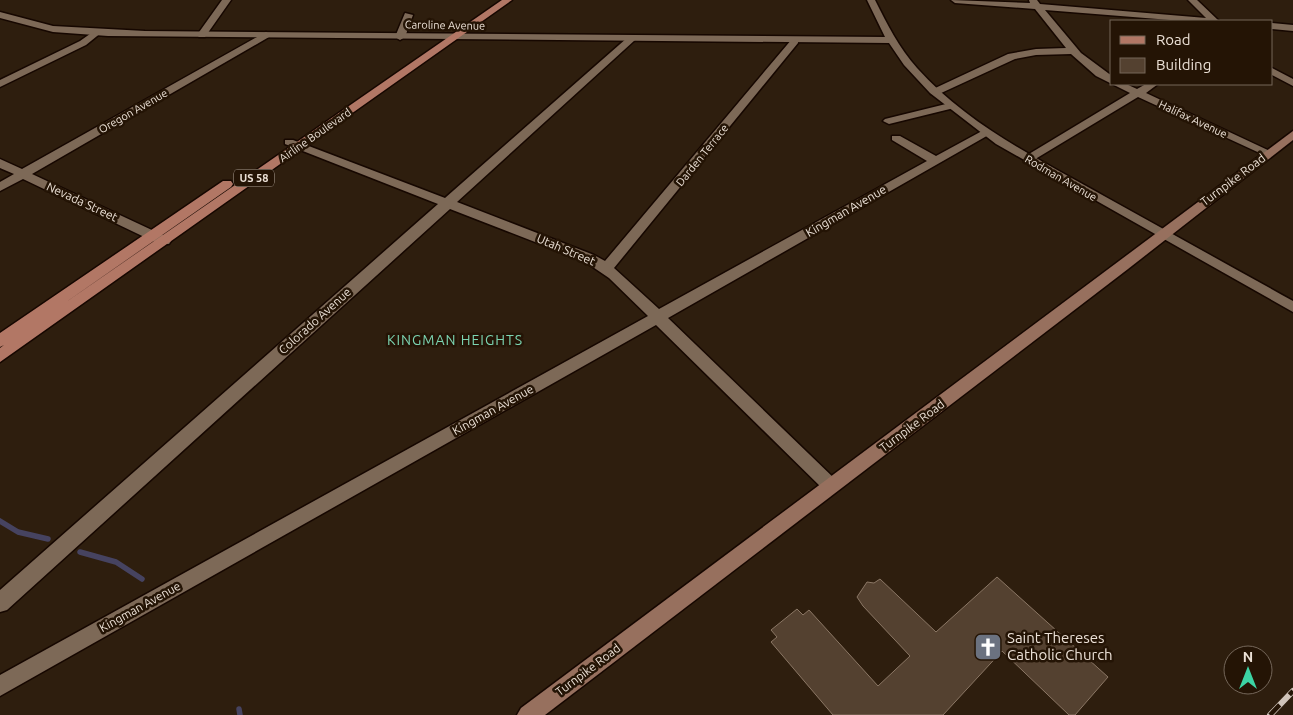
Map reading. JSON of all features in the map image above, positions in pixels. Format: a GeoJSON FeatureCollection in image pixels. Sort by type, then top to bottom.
{"type":"FeatureCollection","features":[{"type":"Feature","properties":{"kind":"main road","name":"Airline Boulevard"},"geometry":{"type":"LineString","coordinates":[[295,144],[440,37],[494,0]]}},
{"type":"Feature","properties":{"kind":"main road","name":"Airline Boulevard"},"geometry":{"type":"LineString","coordinates":[[0,341],[159,238],[295,144],[455,38],[508,0]]}},
{"type":"Feature","properties":{"kind":"main road","name":"Turnpike Road"},"geometry":{"type":"LineString","coordinates":[[528,715],[1293,134]]}},
{"type":"Feature","properties":{"kind":"main road","name":"Airline Boulevard"},"geometry":{"type":"LineString","coordinates":[[0,356],[159,238]]}},
{"type":"Feature","properties":{"kind":"street"},"geometry":{"type":"LineString","coordinates":[[202,35],[227,0]]}},
{"type":"Feature","properties":{"kind":"street","name":"Rodman Avenue"},"geometry":{"type":"LineString","coordinates":[[871,0],[892,40],[913,70],[950,106],[986,133],[1028,159],[1293,308]]}},
{"type":"Feature","properties":{"kind":"street"},"geometry":{"type":"LineString","coordinates":[[956,0],[1035,3],[1205,20]]}},
{"type":"Feature","properties":{"kind":"street"},"geometry":{"type":"LineString","coordinates":[[1192,0],[1214,20]]}},
{"type":"Feature","properties":{"kind":"street"},"geometry":{"type":"LineString","coordinates":[[1035,3],[1072,51],[1094,70],[1110,79]]}},
{"type":"Feature","properties":{"kind":"street","name":"Caroline Avenue"},"geometry":{"type":"LineString","coordinates":[[0,15],[42,27],[97,32],[202,35],[630,40],[892,40]]}},
{"type":"Feature","properties":{"kind":"street"},"geometry":{"type":"LineString","coordinates":[[400,37],[408,15]]}},
{"type":"Feature","properties":{"kind":"street"},"geometry":{"type":"LineString","coordinates":[[1273,26],[1293,28]]}},
{"type":"Feature","properties":{"kind":"street"},"geometry":{"type":"LineString","coordinates":[[0,84],[82,43],[97,32]]}},
{"type":"Feature","properties":{"kind":"street","name":"Oregon Avenue"},"geometry":{"type":"LineString","coordinates":[[0,187],[266,35]]}},
{"type":"Feature","properties":{"kind":"street","name":"Colorado Avenue"},"geometry":{"type":"LineString","coordinates":[[0,602],[630,40]]}},
{"type":"Feature","properties":{"kind":"street","name":"Darden Terrace"},"geometry":{"type":"LineString","coordinates":[[607,268],[716,139],[794,40]]}},
{"type":"Feature","properties":{"kind":"street"},"geometry":{"type":"LineString","coordinates":[[936,92],[1012,56],[1036,52],[1072,51]]}},
{"type":"Feature","properties":{"kind":"street"},"geometry":{"type":"LineString","coordinates":[[1273,72],[1293,83]]}},
{"type":"Feature","properties":{"kind":"street","name":"Halifax Avenue"},"geometry":{"type":"LineString","coordinates":[[1120,85],[1268,153]]}},
{"type":"Feature","properties":{"kind":"street"},"geometry":{"type":"LineString","coordinates":[[1028,159],[1151,85]]}},
{"type":"Feature","properties":{"kind":"street"},"geometry":{"type":"LineString","coordinates":[[889,121],[950,106]]}},
{"type":"Feature","properties":{"kind":"street","name":"Kingman Avenue"},"geometry":{"type":"LineString","coordinates":[[0,686],[986,133]]}},
{"type":"Feature","properties":{"kind":"street"},"geometry":{"type":"LineString","coordinates":[[896,138],[935,162]]}},
{"type":"Feature","properties":{"kind":"street","name":"Utah Street"},"geometry":{"type":"LineString","coordinates":[[295,144],[589,258],[607,268],[619,276],[658,318],[831,486]]}},
{"type":"Feature","properties":{"kind":"street","name":"Nevada Street"},"geometry":{"type":"LineString","coordinates":[[0,163],[159,238]]}},
{"type":"Feature","properties":{"kind":"building","name":"Saint Thereses Catholic Church"},"geometry":{"type":"Polygon","coordinates":[[[997,577],[1108,677],[1075,715],[1069,715],[1002,651],[943,715],[833,715],[771,642],[777,637],[771,630],[797,609],[803,615],[809,610],[878,686],[910,656],[863,606],[857,597],[867,582],[874,583],[880,579],[936,632],[997,577]]]}},
{"type":"Feature","properties":{"kind":"waterway"},"geometry":{"type":"LineString","coordinates":[[0,521],[18,532],[48,539]]}},
{"type":"Feature","properties":{"kind":"waterway"},"geometry":{"type":"LineString","coordinates":[[80,552],[116,562],[142,579]]}},
{"type":"Feature","properties":{"kind":"waterway"},"geometry":{"type":"LineString","coordinates":[[239,709],[240,715]]}},
{"type":"Feature","properties":{"kind":"railway"},"geometry":{"type":"LineString","coordinates":[[1270,715],[1293,691]]}},
{"type":"Feature","properties":{"kind":"place","name":"Saint Thereses Catholic Church"},"geometry":{"type":"Point","coordinates":[988,647]}},
{"type":"Feature","properties":{"kind":"district","name":"KINGMAN HEIGHTS"},"geometry":{"type":"Point","coordinates":[455,340]}}]}
